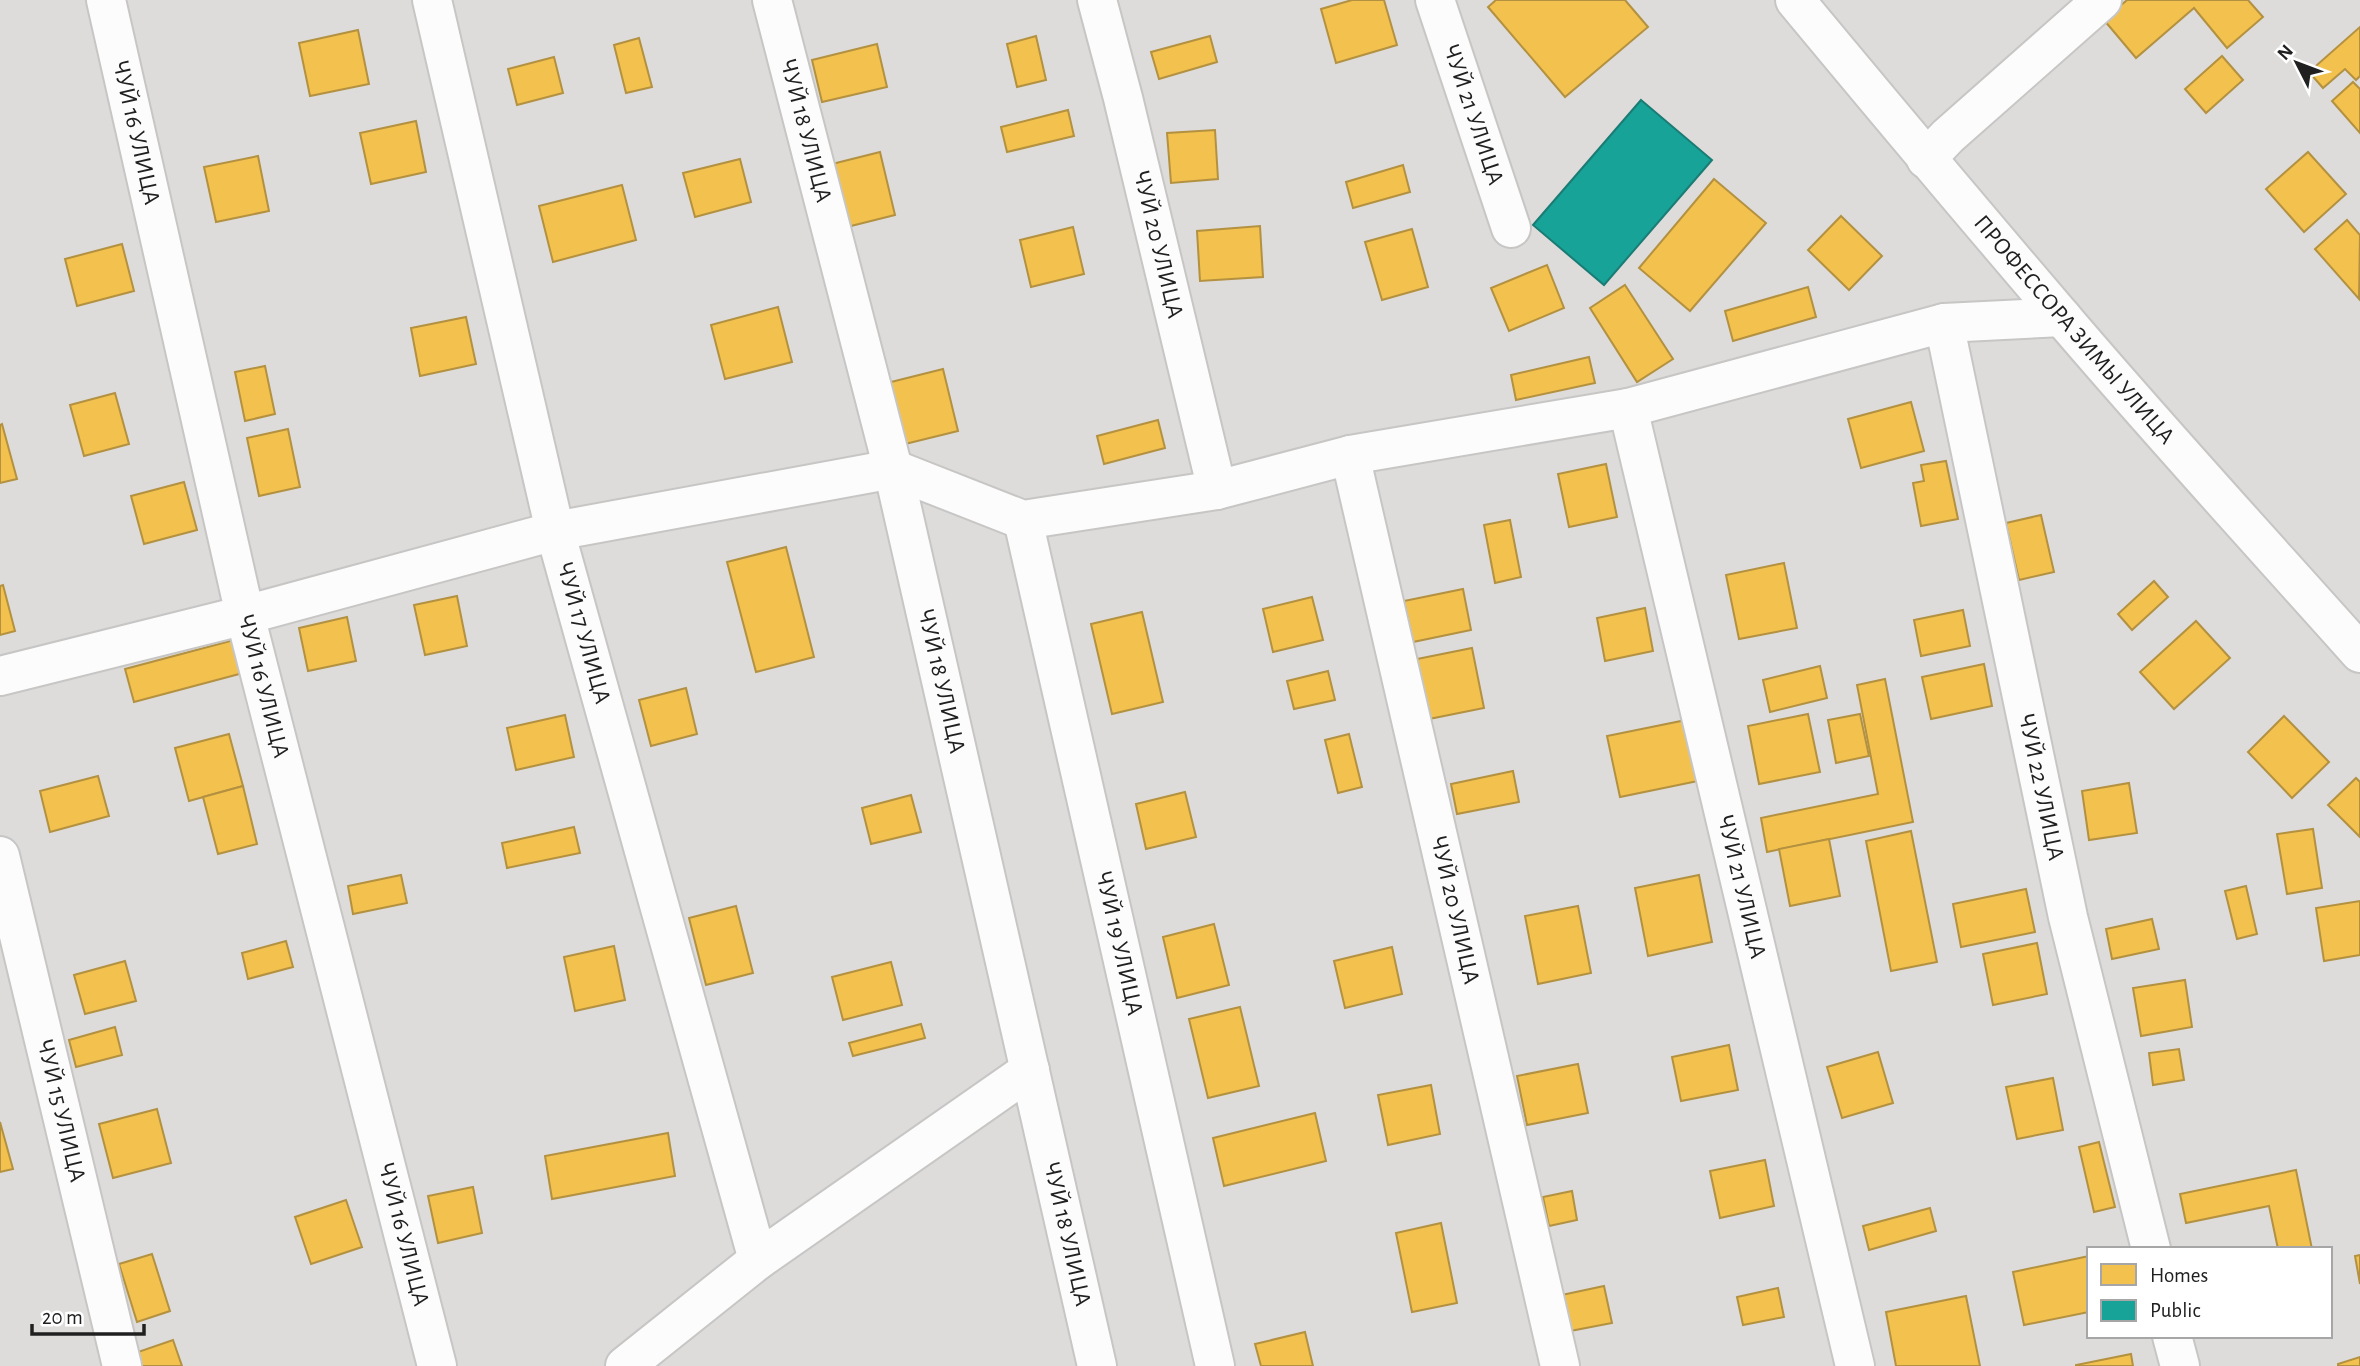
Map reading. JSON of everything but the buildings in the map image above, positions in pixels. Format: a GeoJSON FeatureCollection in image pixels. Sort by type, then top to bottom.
{"type":"FeatureCollection","features":[{"type":"Feature","properties":{"kind":"street","name":"ЧУЙ 16 УЛИЦА"},"geometry":{"type":"LineString","coordinates":[[106,0],[245,615],[437,1366]]}},
{"type":"Feature","properties":{"kind":"street","name":"ЧУЙ 17 УЛИЦА"},"geometry":{"type":"LineString","coordinates":[[432,0],[555,531],[758,1260]]}},
{"type":"Feature","properties":{"kind":"street","name":"ЧУЙ 18 УЛИЦА"},"geometry":{"type":"LineString","coordinates":[[772,0],[893,469],[1097,1366]]}},
{"type":"Feature","properties":{"kind":"street","name":"ЧУЙ 20 УЛИЦА"},"geometry":{"type":"LineString","coordinates":[[1097,0],[1217,490]]}},
{"type":"Feature","properties":{"kind":"street","name":"ЧУЙ 21 УЛИЦА"},"geometry":{"type":"LineString","coordinates":[[1435,0],[1511,228]]}},
{"type":"Feature","properties":{"kind":"street","name":"ПРОФЕССОРА ЗИМЫ УЛИЦА"},"geometry":{"type":"LineString","coordinates":[[1795,0],[1926,159],[2062,317],[2360,653]]}},
{"type":"Feature","properties":{"kind":"street"},"geometry":{"type":"LineString","coordinates":[[1926,159],[1948,136],[2102,0]]}},
{"type":"Feature","properties":{"kind":"street"},"geometry":{"type":"LineString","coordinates":[[0,676],[245,615],[555,531],[893,469],[1023,520],[1217,490],[1350,455],[1628,408],[1944,323],[2062,317]]}},
{"type":"Feature","properties":{"kind":"street","name":"ЧУЙ 22 УЛИЦА"},"geometry":{"type":"LineString","coordinates":[[1944,323],[2068,917],[2150,1247]]}},
{"type":"Feature","properties":{"kind":"street","name":"ЧУЙ 21 УЛИЦА"},"geometry":{"type":"LineString","coordinates":[[1628,408],[1856,1366]]}},
{"type":"Feature","properties":{"kind":"street","name":"ЧУЙ 20 УЛИЦА"},"geometry":{"type":"LineString","coordinates":[[1350,455],[1560,1366]]}},
{"type":"Feature","properties":{"kind":"street","name":"ЧУЙ 19 УЛИЦА"},"geometry":{"type":"LineString","coordinates":[[1023,520],[1215,1366]]}},
{"type":"Feature","properties":{"kind":"street","name":"ЧУЙ 15 УЛИЦА"},"geometry":{"type":"LineString","coordinates":[[0,856],[122,1366]]}},
{"type":"Feature","properties":{"kind":"street"},"geometry":{"type":"LineString","coordinates":[[625,1366],[758,1260],[1030,1070]]}},
{"type":"Feature","properties":{"kind":"street"},"geometry":{"type":"LineString","coordinates":[[2173,1338],[2180,1366]]}},
{"type":"Feature","properties":{"kind":"shaded area"},"geometry":{"type":"Polygon","coordinates":[[[0,0],[2360,0],[2360,1366],[0,1366],[0,0]]]}}]}
